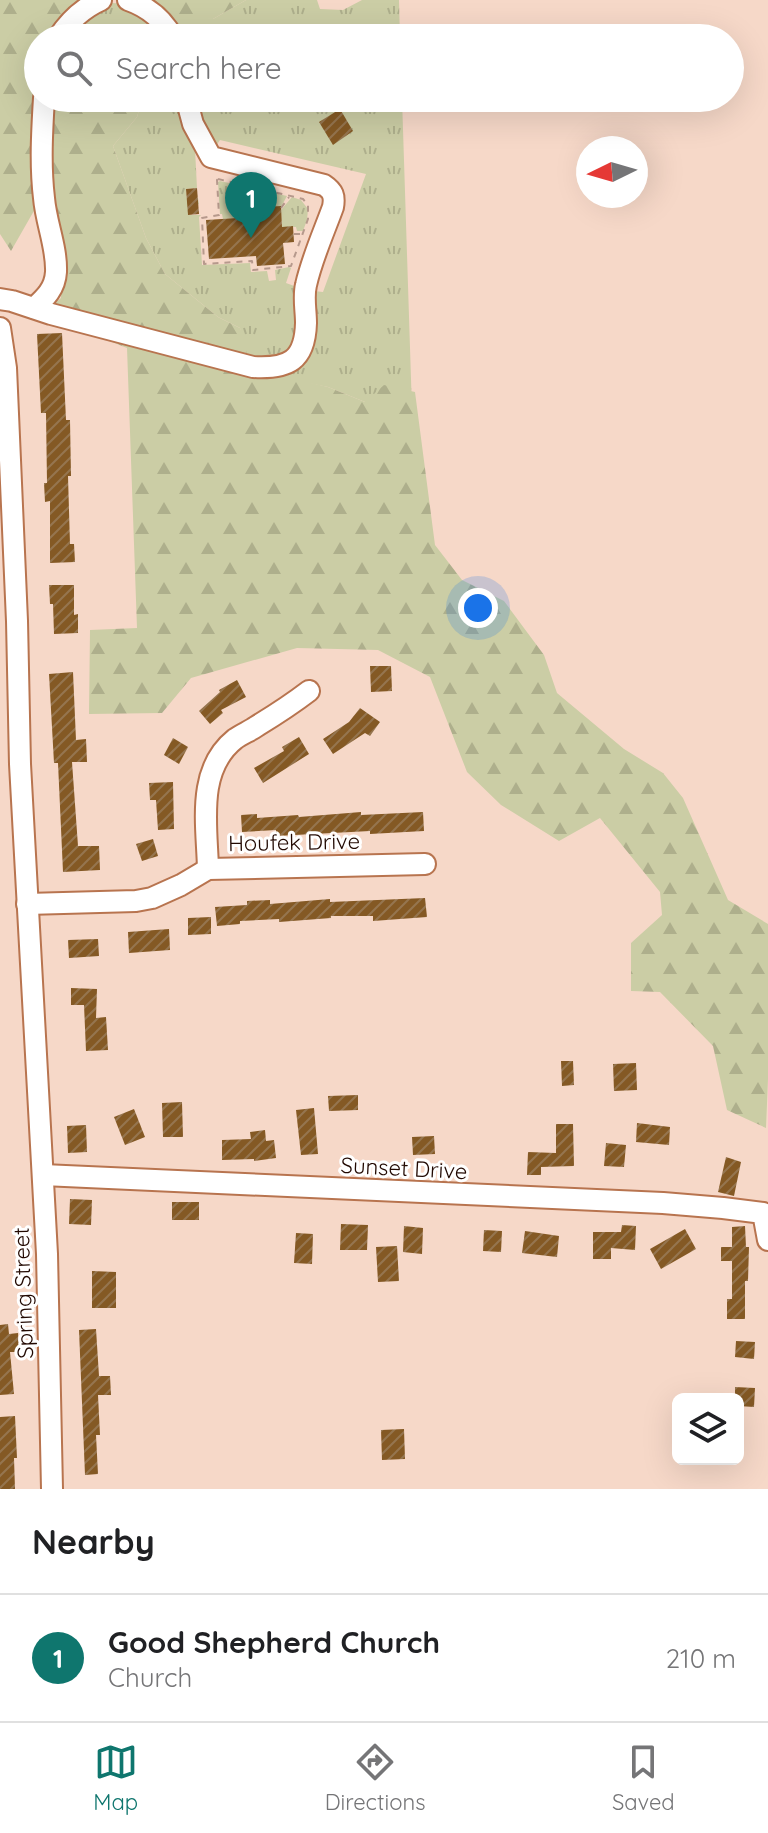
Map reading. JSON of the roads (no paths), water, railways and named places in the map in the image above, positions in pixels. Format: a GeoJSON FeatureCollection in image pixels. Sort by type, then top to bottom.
{"type":"FeatureCollection","features":[{"type":"Feature","properties":{"kind":"street"},"geometry":{"type":"LineString","coordinates":[[69,24],[85,8],[101,0]]}},
{"type":"Feature","properties":{"kind":"street"},"geometry":{"type":"LineString","coordinates":[[128,0],[146,7],[164,24]]}},
{"type":"Feature","properties":{"kind":"street"},"geometry":{"type":"LineString","coordinates":[[34,308],[48,296],[56,274],[44,198],[43,112]]}},
{"type":"Feature","properties":{"kind":"street"},"geometry":{"type":"LineString","coordinates":[[0,299],[253,367],[272,368],[292,361],[300,351],[306,324],[305,287],[333,207],[331,190],[324,185],[211,157],[190,112]]}},
{"type":"Feature","properties":{"kind":"street","name":"Spring Street"},"geometry":{"type":"LineString","coordinates":[[0,328],[6,368],[7,550],[47,1254],[52,1489]]}},
{"type":"Feature","properties":{"kind":"street"},"geometry":{"type":"LineString","coordinates":[[208,869],[207,791],[217,761],[237,738],[309,691]]}},
{"type":"Feature","properties":{"kind":"street","name":"Houfek Drive"},"geometry":{"type":"LineString","coordinates":[[27,904],[152,898],[208,869],[425,864]]}},
{"type":"Feature","properties":{"kind":"street","name":"Sunset Drive"},"geometry":{"type":"LineString","coordinates":[[43,1175],[723,1208],[763,1213],[768,1240]]}},
{"type":"Feature","properties":{"kind":"place","name":"Good Shepherd Church"},"geometry":{"type":"Point","coordinates":[251,238]}}]}
